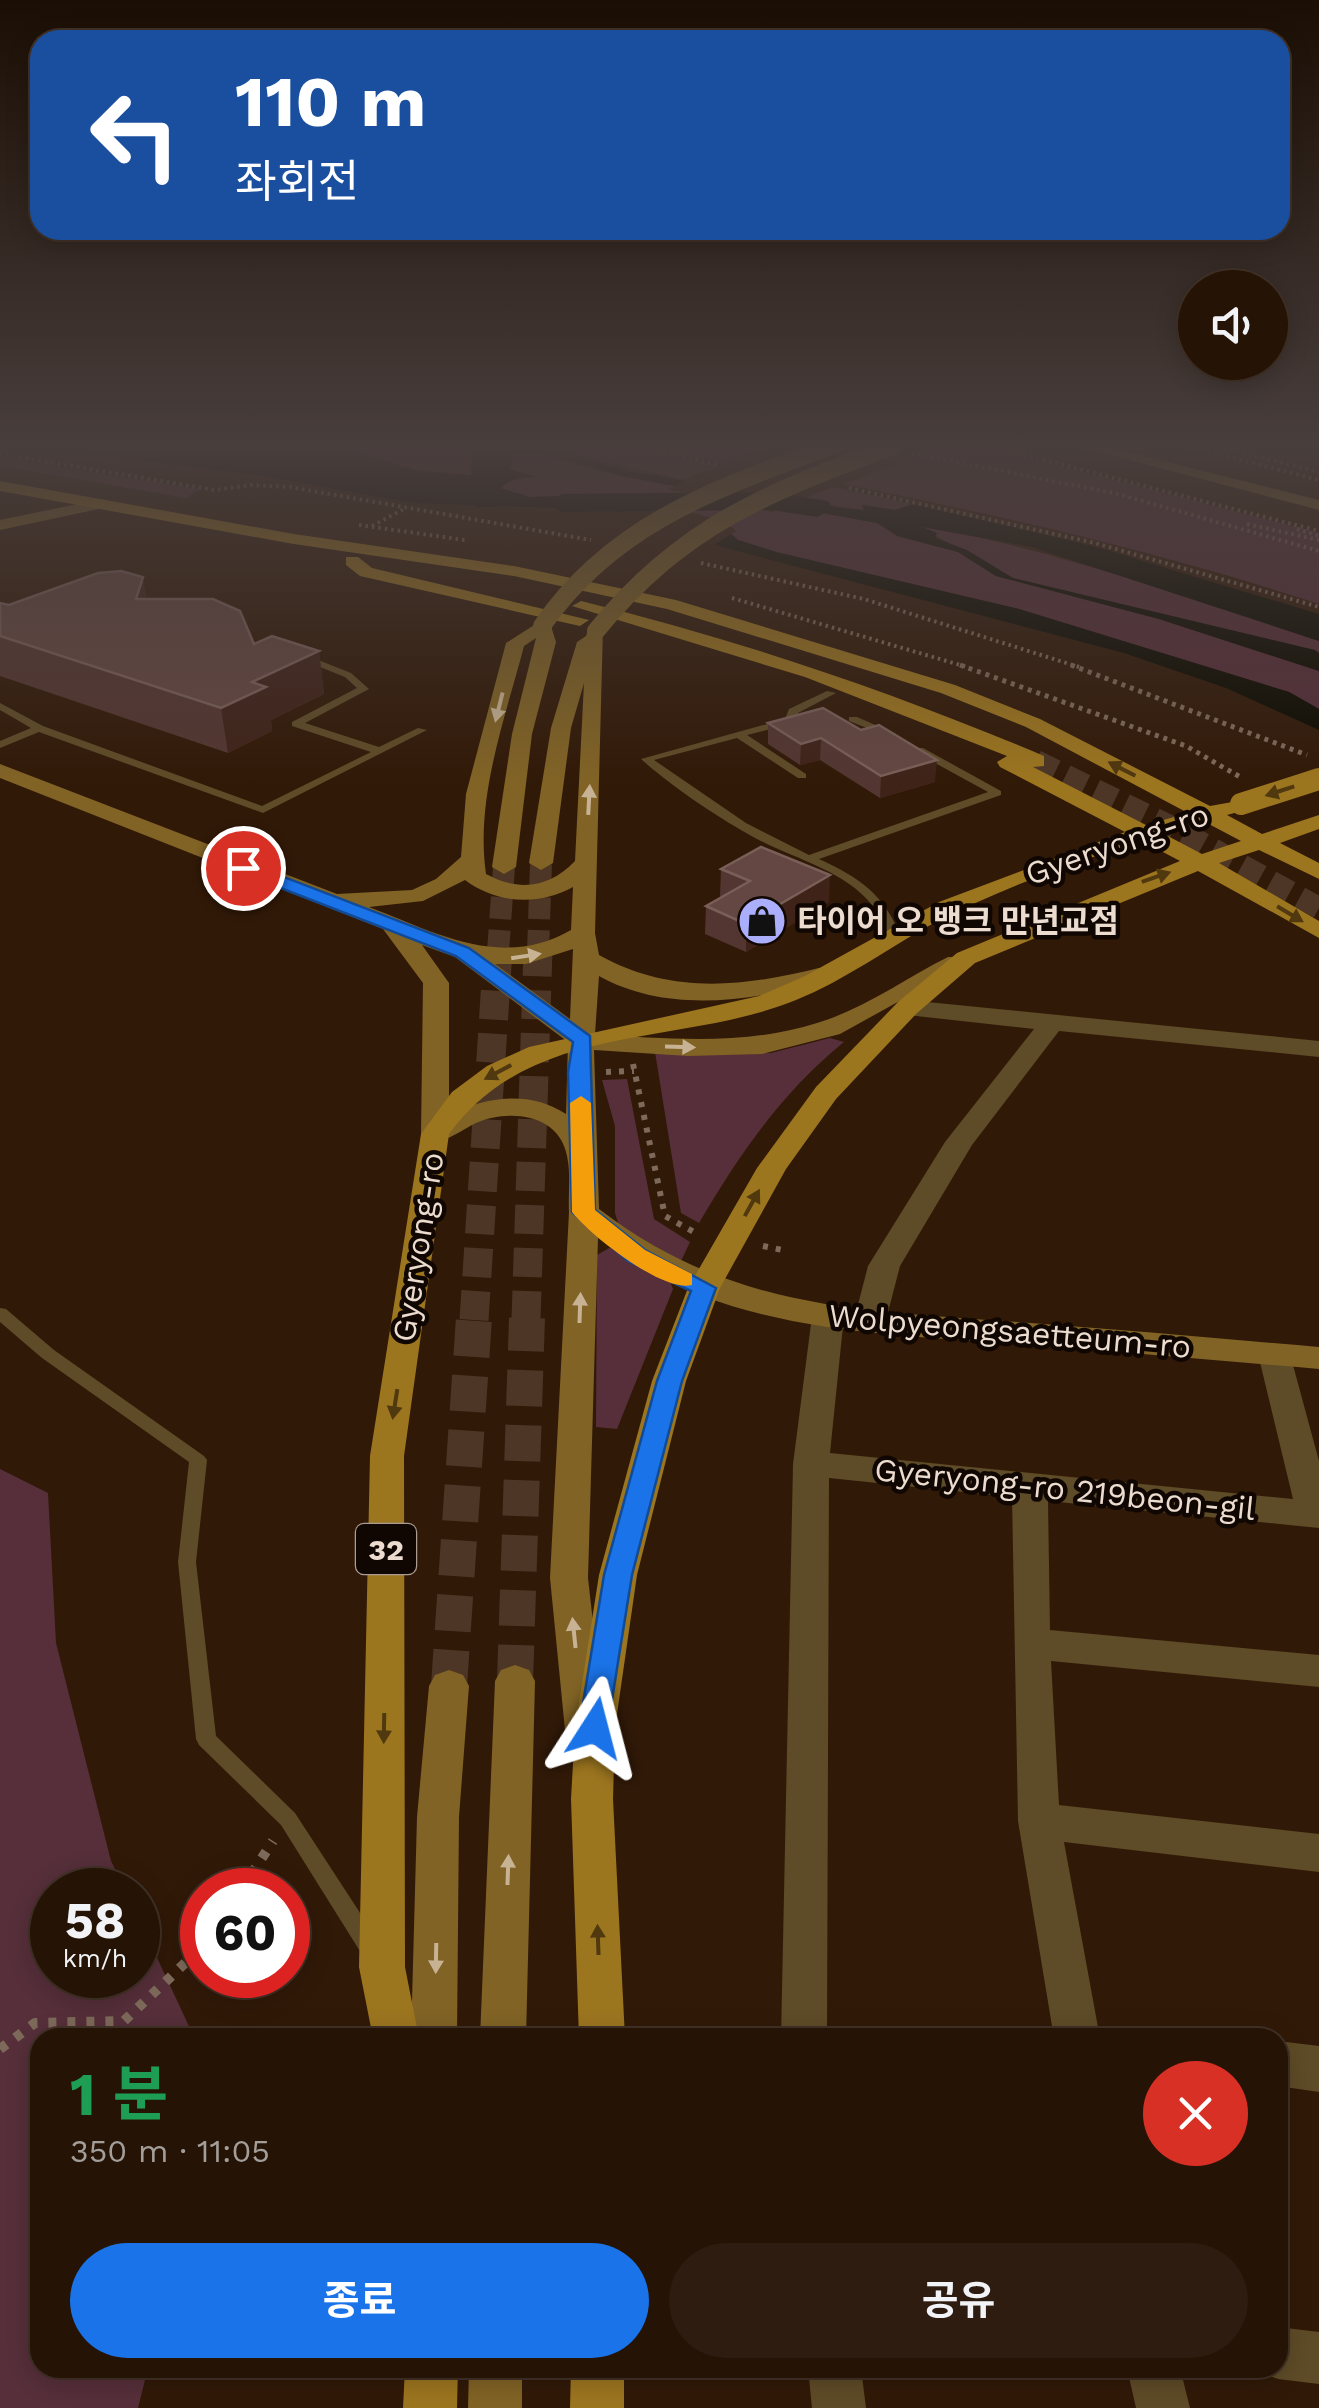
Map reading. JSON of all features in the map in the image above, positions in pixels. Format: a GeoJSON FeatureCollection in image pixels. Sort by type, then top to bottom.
{"type":"FeatureCollection","features":[{"type":"Feature","properties":{"kind":"main road"},"geometry":{"type":"LineString","coordinates":[[333,557],[510,589],[701,636],[839,680],[1209,813],[1319,872]]}},
{"type":"Feature","properties":{"kind":"main road"},"geometry":{"type":"LineString","coordinates":[[423,557],[497,568],[670,604],[914,677],[1042,754],[1144,832],[1319,932]]}},
{"type":"Feature","properties":{"kind":"main road"},"geometry":{"type":"LineString","coordinates":[[352,561],[366,572],[650,637],[1042,754]]}},
{"type":"Feature","properties":{"kind":"main road","name":"Gyeryong-ro"},"geometry":{"type":"LineString","coordinates":[[382,1967],[387,1456],[449,1108],[470,1088],[524,1060],[590,1056],[769,1002],[961,901],[1075,853],[1319,779]]}},
{"type":"Feature","properties":{"kind":"main road","name":"Gyeryong-ro"},"geometry":{"type":"LineString","coordinates":[[602,2028],[592,1799],[595,1728],[618,1575],[669,1381],[704,1288],[772,1168],[826,1092],[908,1008],[966,958],[1200,862],[1319,822]]}},
{"type":"Feature","properties":{"kind":"main road"},"geometry":{"type":"LineString","coordinates":[[1144,832],[1230,849],[1319,882]]}},
{"type":"Feature","properties":{"kind":"main road","name":"32"},"geometry":{"type":"LineString","coordinates":[[382,1967],[394,2028]]}},
{"type":"Feature","properties":{"kind":"main road"},"geometry":{"type":"LineString","coordinates":[[430,2408],[432,2378]]}},
{"type":"Feature","properties":{"kind":"main road"},"geometry":{"type":"LineString","coordinates":[[598,2378],[598,2408]]}},
{"type":"Feature","properties":{"kind":"street"},"geometry":{"type":"LineString","coordinates":[[586,862],[556,889],[524,894],[486,884],[476,877],[471,860],[483,770],[515,643],[542,626],[581,576],[606,557]]}},
{"type":"Feature","properties":{"kind":"street"},"geometry":{"type":"LineString","coordinates":[[541,862],[561,728],[582,647],[631,584],[665,557]]}},
{"type":"Feature","properties":{"kind":"street"},"geometry":{"type":"LineString","coordinates":[[504,868],[522,734],[547,642],[542,626]]}},
{"type":"Feature","properties":{"kind":"street"},"geometry":{"type":"LineString","coordinates":[[592,1799],[568,1578],[584,1212],[579,1072],[590,1056],[584,932],[596,630]]}},
{"type":"Feature","properties":{"kind":"street"},"geometry":{"type":"LineString","coordinates":[[0,770],[463,952],[521,960],[556,950],[584,932]]}},
{"type":"Feature","properties":{"kind":"street"},"geometry":{"type":"LineString","coordinates":[[318,896],[368,900],[419,896],[454,882],[471,860]]}},
{"type":"Feature","properties":{"kind":"street"},"geometry":{"type":"LineString","coordinates":[[390,923],[424,960],[436,983],[445,1128],[497,1106],[536,1109],[566,1124],[585,1160]]}},
{"type":"Feature","properties":{"kind":"street"},"geometry":{"type":"LineString","coordinates":[[463,952],[590,1056],[762,1046],[831,1028],[966,958]]}},
{"type":"Feature","properties":{"kind":"street"},"geometry":{"type":"LineString","coordinates":[[587,960],[633,983],[716,996],[763,991],[826,974]]}},
{"type":"Feature","properties":{"kind":"street"},"geometry":{"type":"LineString","coordinates":[[908,1008],[1319,1049]]}},
{"type":"Feature","properties":{"kind":"street"},"geometry":{"type":"LineString","coordinates":[[870,1320],[884,1266],[958,1142],[1052,1024]]}},
{"type":"Feature","properties":{"kind":"street","name":"Wolpyeongsaetteum-ro"},"geometry":{"type":"LineString","coordinates":[[584,1212],[636,1256],[704,1288],[764,1306],[870,1320],[1319,1358]]}},
{"type":"Feature","properties":{"kind":"street"},"geometry":{"type":"LineString","coordinates":[[804,2028],[811,1464],[828,1316]]}},
{"type":"Feature","properties":{"kind":"street"},"geometry":{"type":"LineString","coordinates":[[1274,1354],[1317,1514]]}},
{"type":"Feature","properties":{"kind":"street","name":"Gyeryong-ro 219beon-gil"},"geometry":{"type":"LineString","coordinates":[[811,1464],[1317,1514]]}},
{"type":"Feature","properties":{"kind":"street"},"geometry":{"type":"LineString","coordinates":[[1030,1486],[1030,1644],[1039,1821],[1076,2028]]}},
{"type":"Feature","properties":{"kind":"street"},"geometry":{"type":"LineString","coordinates":[[1030,1644],[1319,1671]]}},
{"type":"Feature","properties":{"kind":"street"},"geometry":{"type":"LineString","coordinates":[[504,2028],[515,1681]]}},
{"type":"Feature","properties":{"kind":"street"},"geometry":{"type":"LineString","coordinates":[[434,2028],[438,1818],[448,1686]]}},
{"type":"Feature","properties":{"kind":"street"},"geometry":{"type":"LineString","coordinates":[[1039,1821],[1319,1853]]}},
{"type":"Feature","properties":{"kind":"street"},"geometry":{"type":"LineString","coordinates":[[1288,2065],[1319,2069]]}},
{"type":"Feature","properties":{"kind":"street"},"geometry":{"type":"LineString","coordinates":[[1288,2354],[1319,2358]]}},
{"type":"Feature","properties":{"kind":"street"},"geometry":{"type":"LineString","coordinates":[[495,2408],[496,2378]]}},
{"type":"Feature","properties":{"kind":"street"},"geometry":{"type":"LineString","coordinates":[[836,2378],[839,2408]]}},
{"type":"Feature","properties":{"kind":"street"},"geometry":{"type":"LineString","coordinates":[[1156,2378],[1163,2408]]}},
{"type":"Feature","properties":{"kind":"lane"},"geometry":{"type":"LineString","coordinates":[[294,654],[348,675],[364,690],[296,724],[380,751]]}},
{"type":"Feature","properties":{"kind":"lane"},"geometry":{"type":"LineString","coordinates":[[831,693],[793,712],[790,720],[646,759],[758,836],[811,858],[868,893],[888,912],[894,937]]}},
{"type":"Feature","properties":{"kind":"lane"},"geometry":{"type":"LineString","coordinates":[[0,706],[40,728],[263,810],[422,730]]}},
{"type":"Feature","properties":{"kind":"lane"},"geometry":{"type":"LineString","coordinates":[[811,858],[997,793],[888,732],[853,719]]}},
{"type":"Feature","properties":{"kind":"lane"},"geometry":{"type":"LineString","coordinates":[[0,745],[40,728]]}},
{"type":"Feature","properties":{"kind":"lane"},"geometry":{"type":"LineString","coordinates":[[738,734],[802,776]]}},
{"type":"Feature","properties":{"kind":"lane"},"geometry":{"type":"LineString","coordinates":[[0,1313],[48,1354],[198,1460],[187,1562],[206,1739],[288,1819],[382,1967]]}},
{"type":"Feature","properties":{"kind":"path"},"geometry":{"type":"LineString","coordinates":[[1145,557],[1319,607]]}},
{"type":"Feature","properties":{"kind":"path"},"geometry":{"type":"LineString","coordinates":[[698,562],[862,599],[984,636],[1188,707],[1319,760]]}},
{"type":"Feature","properties":{"kind":"path"},"geometry":{"type":"LineString","coordinates":[[630,1050],[665,1216],[694,1232]]}},
{"type":"Feature","properties":{"kind":"path"},"geometry":{"type":"LineString","coordinates":[[590,1056],[634,1072]]}},
{"type":"Feature","properties":{"kind":"path"},"geometry":{"type":"LineString","coordinates":[[762,1246],[788,1251]]}},
{"type":"Feature","properties":{"kind":"path"},"geometry":{"type":"LineString","coordinates":[[255,1868],[288,1819]]}},
{"type":"Feature","properties":{"kind":"path"},"geometry":{"type":"LineString","coordinates":[[0,2050],[35,2024],[124,2021],[180,1968]]}},
{"type":"Feature","properties":{"kind":"shaded area"},"geometry":{"type":"Polygon","coordinates":[[[761,557],[799,557],[1019,609],[1289,692],[1319,709],[1319,730],[1226,688],[1124,653],[761,557]]]}},
{"type":"Feature","properties":{"kind":"shaded area"},"geometry":{"type":"Polygon","coordinates":[[[799,557],[967,557],[996,576],[1159,619],[1319,671],[1319,709],[1289,692],[1019,609],[799,557]]]}},
{"type":"Feature","properties":{"kind":"shaded area"},"geometry":{"type":"Polygon","coordinates":[[[967,557],[979,557],[1013,578],[1315,650],[1319,653],[1319,671],[1159,619],[996,576],[967,557]]]}},
{"type":"Feature","properties":{"kind":"shaded area"},"geometry":{"type":"Polygon","coordinates":[[[975,557],[1056,557],[1077,563],[1319,641],[1319,653],[1013,578],[975,557]]]}},
{"type":"Feature","properties":{"kind":"shaded area"},"geometry":{"type":"Polygon","coordinates":[[[1064,557],[1131,557],[1319,614],[1319,641],[1064,557]]]}},
{"type":"Feature","properties":{"kind":"shaded area"},"geometry":{"type":"Polygon","coordinates":[[[1161,557],[1319,557],[1319,604],[1161,557]]]}},
{"type":"Feature","properties":{"kind":"shaded area"},"geometry":{"type":"Polygon","coordinates":[[[830,1038],[844,1042],[781,1103],[699,1223],[681,1213],[655,1052],[771,1053],[830,1038]]]}},
{"type":"Feature","properties":{"kind":"shaded area"},"geometry":{"type":"Polygon","coordinates":[[[627,1079],[654,1219],[690,1242],[681,1261],[619,1226],[615,1213],[615,1126],[602,1080],[627,1079]]]}},
{"type":"Feature","properties":{"kind":"shaded area"},"geometry":{"type":"Polygon","coordinates":[[[611,1247],[670,1281],[673,1289],[617,1429],[596,1427],[597,1255],[611,1247]]]}},
{"type":"Feature","properties":{"kind":"shaded area"},"geometry":{"type":"Polygon","coordinates":[[[0,1469],[48,1493],[56,1643],[114,1868],[30,1868],[30,1998],[160,1998],[160,1964],[190,2028],[30,2028],[30,2378],[146,2378],[138,2408],[0,2408],[0,1469]]]}},
{"type":"Feature","properties":{"kind":"building"},"geometry":{"type":"Polygon","coordinates":[[[121,571],[143,577],[136,599],[213,599],[240,611],[254,644],[272,636],[319,651],[252,682],[266,687],[221,708],[0,636],[0,603],[9,605],[98,573],[121,571]]]}},
{"type":"Feature","properties":{"kind":"building"},"geometry":{"type":"Polygon","coordinates":[[[823,708],[861,730],[879,725],[937,760],[881,776],[821,738],[801,744],[768,723],[823,708]]]}},
{"type":"Feature","properties":{"kind":"building"},"geometry":{"type":"Polygon","coordinates":[[[761,847],[830,875],[746,924],[706,906],[750,881],[721,869],[761,847]]]}},
{"type":"Feature","properties":{"kind":"tunnel"},"geometry":{"type":"LineString","coordinates":[[1036,761],[1184,833],[1319,908]]}},
{"type":"Feature","properties":{"kind":"tunnel"},"geometry":{"type":"LineString","coordinates":[[538,952],[541,863]]}},
{"type":"Feature","properties":{"kind":"tunnel"},"geometry":{"type":"LineString","coordinates":[[498,952],[504,867]]}},
{"type":"Feature","properties":{"kind":"tunnel"},"geometry":{"type":"LineString","coordinates":[[474,1320],[498,950]]}},
{"type":"Feature","properties":{"kind":"tunnel"},"geometry":{"type":"LineString","coordinates":[[526,1320],[538,950]]}},
{"type":"Feature","properties":{"kind":"tunnel"},"geometry":{"type":"LineString","coordinates":[[449,1686],[474,1318]]}},
{"type":"Feature","properties":{"kind":"tunnel"},"geometry":{"type":"LineString","coordinates":[[515,1681],[527,1318]]}},
{"type":"Feature","properties":{"kind":"slow traffic"},"geometry":{"type":"LineString","coordinates":[[581,1103],[584,1212],[636,1256],[683,1280]]}},
{"type":"Feature","properties":{"kind":"place","name":"타이어 오 뱅크 만년교점"},"geometry":{"type":"Point","coordinates":[762,921]}},
{"type":"Feature","properties":{"kind":"route"},"geometry":{"type":"LineString","coordinates":[[243,868],[463,952],[583,1040],[579,1072],[584,1212],[636,1256],[704,1288],[669,1381],[618,1575],[595,1728]]}}]}
